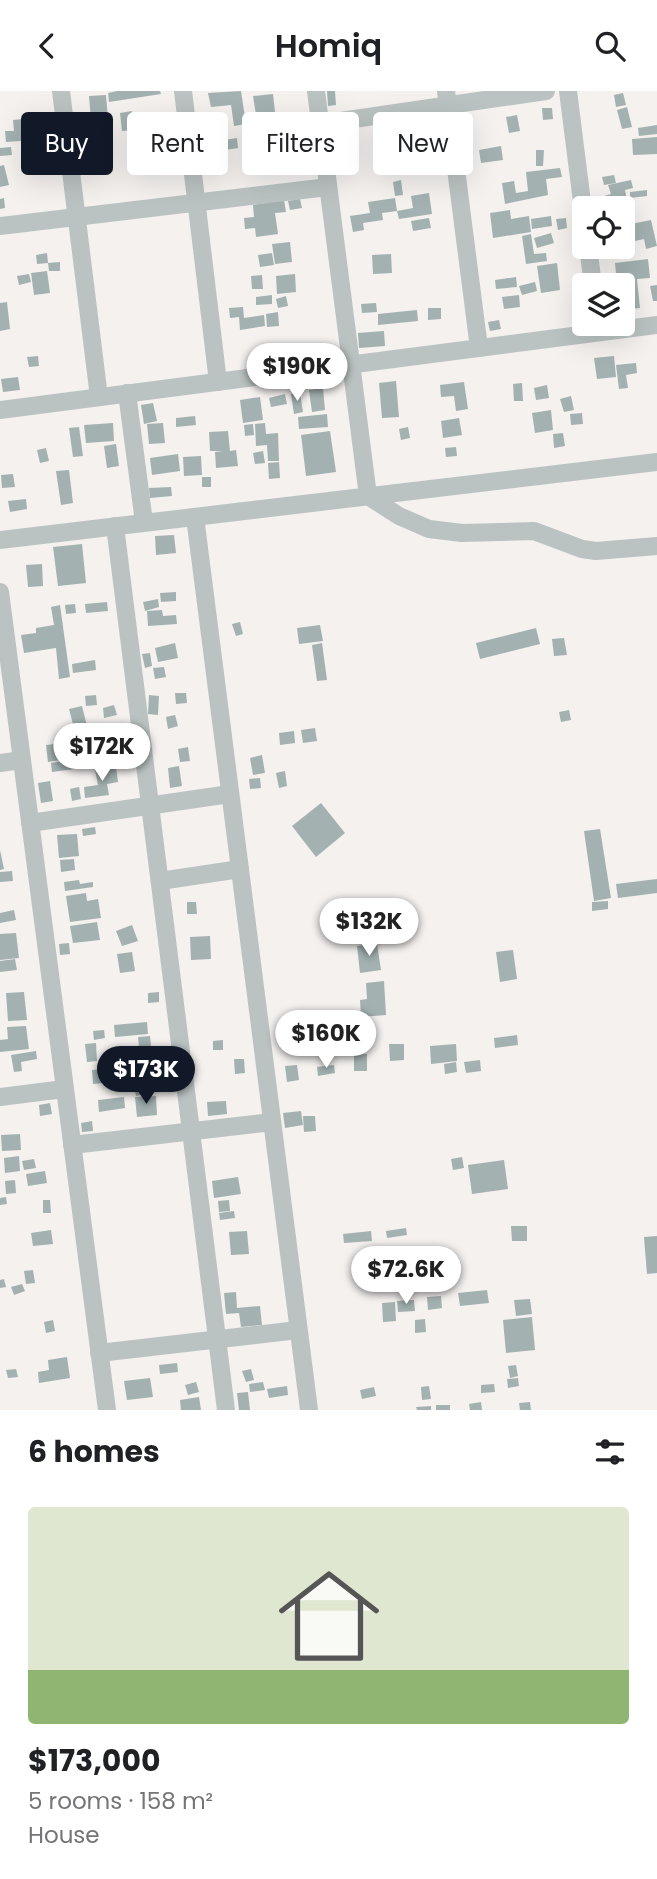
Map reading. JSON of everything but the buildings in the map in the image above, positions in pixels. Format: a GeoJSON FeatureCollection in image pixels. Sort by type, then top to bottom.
{"type":"FeatureCollection","features":[{"type":"Feature","properties":{"kind":"street"},"geometry":{"type":"LineString","coordinates":[[61,91],[99,397]]}},
{"type":"Feature","properties":{"kind":"street"},"geometry":{"type":"LineString","coordinates":[[183,91],[218,382]]}},
{"type":"Feature","properties":{"kind":"street"},"geometry":{"type":"LineString","coordinates":[[316,91],[319,112]]}},
{"type":"Feature","properties":{"kind":"street"},"geometry":{"type":"LineString","coordinates":[[359,116],[447,98],[547,91]]}},
{"type":"Feature","properties":{"kind":"street"},"geometry":{"type":"LineString","coordinates":[[568,91],[581,196]]}},
{"type":"Feature","properties":{"kind":"street"},"geometry":{"type":"LineString","coordinates":[[447,98],[479,348]]}},
{"type":"Feature","properties":{"kind":"street"},"geometry":{"type":"LineString","coordinates":[[326,175],[368,496],[399,516],[429,529],[462,533],[534,531],[582,549],[596,551],[657,546]]}},
{"type":"Feature","properties":{"kind":"street"},"geometry":{"type":"LineString","coordinates":[[0,226],[328,187]]}},
{"type":"Feature","properties":{"kind":"street"},"geometry":{"type":"LineString","coordinates":[[635,326],[657,325]]}},
{"type":"Feature","properties":{"kind":"street"},"geometry":{"type":"LineString","coordinates":[[0,410],[479,348],[572,332]]}},
{"type":"Feature","properties":{"kind":"street"},"geometry":{"type":"LineString","coordinates":[[127,393],[144,523]]}},
{"type":"Feature","properties":{"kind":"street"},"geometry":{"type":"LineString","coordinates":[[0,540],[657,462]]}},
{"type":"Feature","properties":{"kind":"street"},"geometry":{"type":"LineString","coordinates":[[195,517],[309,1410]]}},
{"type":"Feature","properties":{"kind":"street"},"geometry":{"type":"LineString","coordinates":[[116,526],[226,1410]]}},
{"type":"Feature","properties":{"kind":"street"},"geometry":{"type":"LineString","coordinates":[[0,592],[107,1410]]}},
{"type":"Feature","properties":{"kind":"street"},"geometry":{"type":"LineString","coordinates":[[0,763],[22,760]]}},
{"type":"Feature","properties":{"kind":"street"},"geometry":{"type":"LineString","coordinates":[[30,823],[230,794]]}},
{"type":"Feature","properties":{"kind":"street"},"geometry":{"type":"LineString","coordinates":[[160,881],[240,869]]}},
{"type":"Feature","properties":{"kind":"street"},"geometry":{"type":"LineString","coordinates":[[0,1097],[64,1089]]}},
{"type":"Feature","properties":{"kind":"street"},"geometry":{"type":"LineString","coordinates":[[72,1145],[272,1122]]}},
{"type":"Feature","properties":{"kind":"street"},"geometry":{"type":"LineString","coordinates":[[99,1353],[298,1330]]}}]}
